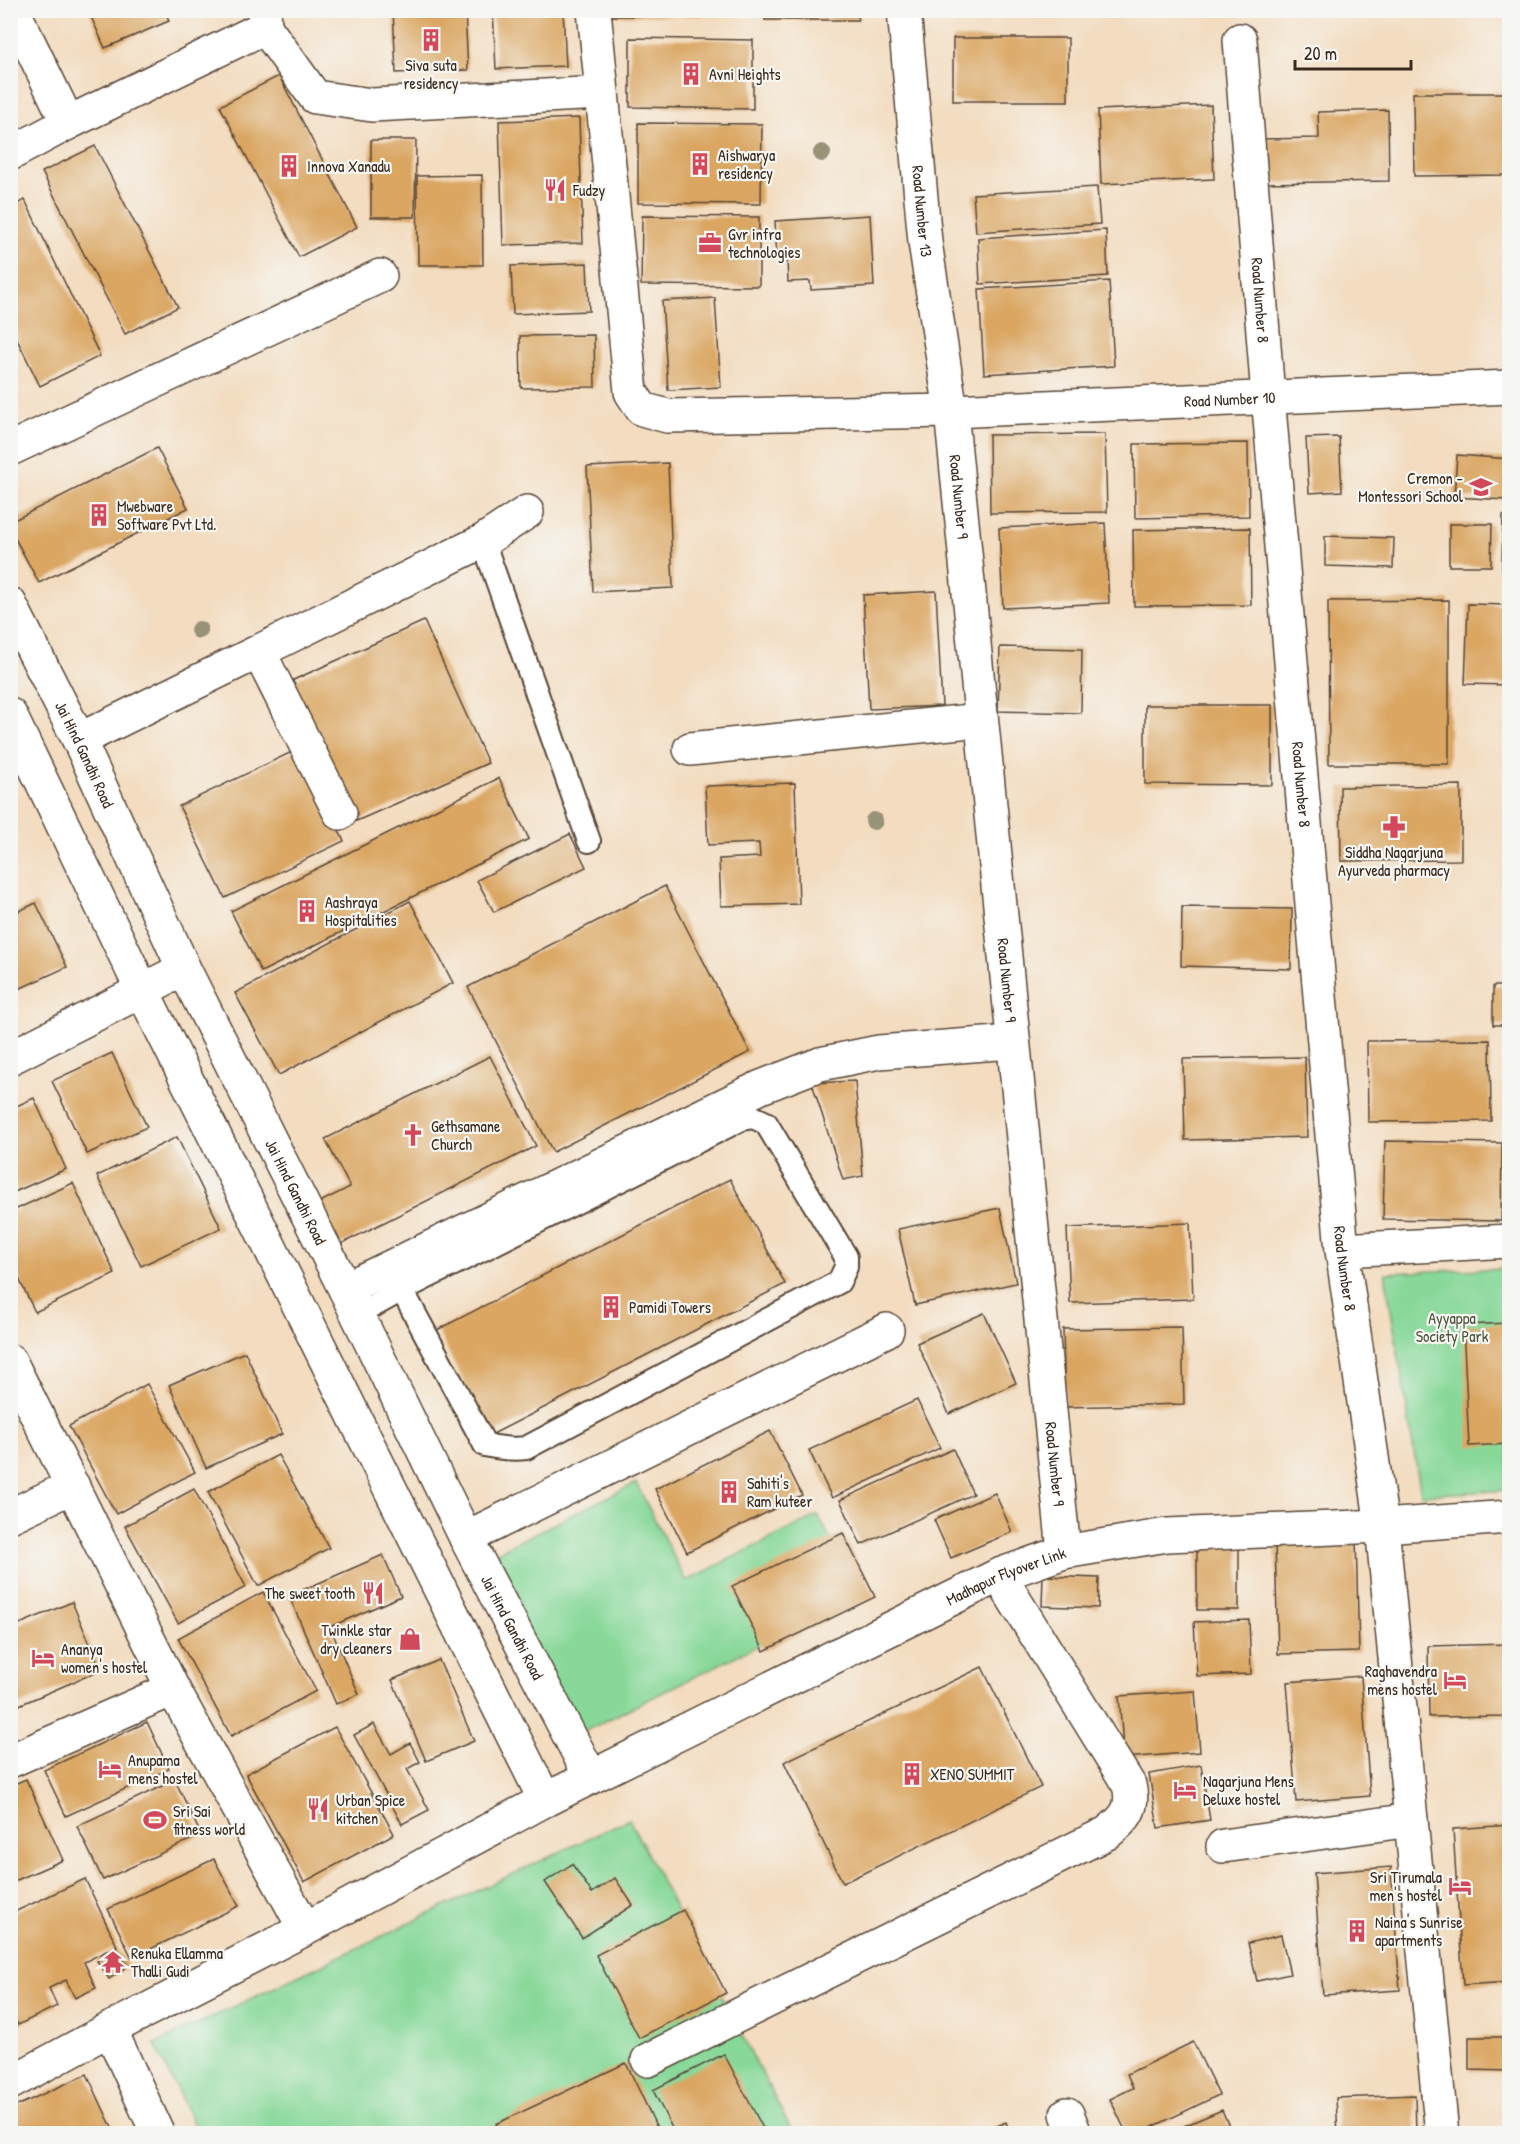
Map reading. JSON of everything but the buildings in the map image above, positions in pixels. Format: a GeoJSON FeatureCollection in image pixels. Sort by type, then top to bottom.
{"type":"FeatureCollection","features":[{"type":"Feature","properties":{"kind":"street"},"geometry":{"type":"LineString","coordinates":[[13,10],[68,123]]}},
{"type":"Feature","properties":{"kind":"street","name":"Road Number 10"},"geometry":{"type":"LineString","coordinates":[[594,10],[632,392],[642,409],[667,416],[951,411],[1509,387]]}},
{"type":"Feature","properties":{"kind":"street","name":"Road Number 13"},"geometry":{"type":"LineString","coordinates":[[904,10],[925,242],[951,411]]}},
{"type":"Feature","properties":{"kind":"street"},"geometry":{"type":"LineString","coordinates":[[10,154],[264,19],[315,97],[372,105],[602,93]]}},
{"type":"Feature","properties":{"kind":"street","name":"Road Number 8"},"geometry":{"type":"LineString","coordinates":[[1240,40],[1268,396],[1342,1250],[1382,1526],[1442,2133]]}},
{"type":"Feature","properties":{"kind":"street"},"geometry":{"type":"LineString","coordinates":[[10,449],[380,276]]}},
{"type":"Feature","properties":{"kind":"street","name":"Road Number 9"},"geometry":{"type":"LineString","coordinates":[[951,411],[1064,1552]]}},
{"type":"Feature","properties":{"kind":"street"},"geometry":{"type":"LineString","coordinates":[[80,740],[483,541],[526,512]]}},
{"type":"Feature","properties":{"kind":"street","name":"Jai Hind Gandhi Road"},"geometry":{"type":"LineString","coordinates":[[10,604],[80,740],[184,969],[466,1538],[591,1776]]}},
{"type":"Feature","properties":{"kind":"street"},"geometry":{"type":"LineString","coordinates":[[259,652],[339,813]]}},
{"type":"Feature","properties":{"kind":"street"},"geometry":{"type":"LineString","coordinates":[[10,715],[142,990],[545,1800]]}},
{"type":"Feature","properties":{"kind":"street"},"geometry":{"type":"LineString","coordinates":[[690,749],[981,720]]}},
{"type":"Feature","properties":{"kind":"street"},"geometry":{"type":"LineString","coordinates":[[10,1058],[184,969]]}},
{"type":"Feature","properties":{"kind":"street"},"geometry":{"type":"LineString","coordinates":[[351,1302],[737,1110],[761,1087],[820,1064],[879,1052],[1012,1042]]}},
{"type":"Feature","properties":{"kind":"street"},"geometry":{"type":"LineString","coordinates":[[1342,1250],[1509,1241]]}},
{"type":"Feature","properties":{"kind":"street"},"geometry":{"type":"LineString","coordinates":[[466,1538],[887,1330]]}},
{"type":"Feature","properties":{"kind":"street"},"geometry":{"type":"LineString","coordinates":[[10,1361],[173,1689],[305,1929]]}},
{"type":"Feature","properties":{"kind":"street"},"geometry":{"type":"LineString","coordinates":[[10,1516],[73,1486]]}},
{"type":"Feature","properties":{"kind":"street","name":"Madhapur Flyover Link"},"geometry":{"type":"LineString","coordinates":[[10,2083],[591,1776],[999,1575],[1064,1552],[1167,1535],[1382,1526],[1509,1517]]}},
{"type":"Feature","properties":{"kind":"street"},"geometry":{"type":"LineString","coordinates":[[648,2060],[1107,1833],[1121,1822],[1129,1810],[1131,1796],[1129,1785],[999,1575]]}},
{"type":"Feature","properties":{"kind":"street"},"geometry":{"type":"LineString","coordinates":[[10,1761],[173,1689]]}},
{"type":"Feature","properties":{"kind":"street"},"geometry":{"type":"LineString","coordinates":[[1223,1846],[1411,1820]]}},
{"type":"Feature","properties":{"kind":"street"},"geometry":{"type":"LineString","coordinates":[[110,2029],[158,2133]]}},
{"type":"Feature","properties":{"kind":"lane"},"geometry":{"type":"LineString","coordinates":[[483,541],[589,841]]}},
{"type":"Feature","properties":{"kind":"lane"},"geometry":{"type":"LineString","coordinates":[[351,1302],[402,1290],[737,1110],[766,1123],[846,1257],[846,1267],[839,1282],[526,1448],[502,1449],[484,1445],[402,1290]]}},
{"type":"Feature","properties":{"kind":"green space","name":"Ayyappa Society Park"},"geometry":{"type":"Polygon","coordinates":[[[1509,1268],[1509,1490],[1421,1495],[1385,1273],[1509,1268]]]}},
{"type":"Feature","properties":{"kind":"green space"},"geometry":{"type":"Polygon","coordinates":[[[636,1483],[686,1581],[818,1515],[859,1595],[577,1735],[487,1557],[636,1483]]]}},
{"type":"Feature","properties":{"kind":"green space"},"geometry":{"type":"Polygon","coordinates":[[[629,1819],[793,2133],[198,2133],[155,2044],[629,1819]]]}},
{"type":"Feature","properties":{"kind":"place","name":"Siva suta residency"},"geometry":{"type":"Point","coordinates":[431,40]}},
{"type":"Feature","properties":{"kind":"place","name":"Avni Heights"},"geometry":{"type":"Point","coordinates":[691,74]}},
{"type":"Feature","properties":{"kind":"place","name":"Aishwarya residency"},"geometry":{"type":"Point","coordinates":[700,164]}},
{"type":"Feature","properties":{"kind":"place","name":"Innova Xanadu"},"geometry":{"type":"Point","coordinates":[289,166]}},
{"type":"Feature","properties":{"kind":"place","name":"Fudzy"},"geometry":{"type":"Point","coordinates":[555,190]}},
{"type":"Feature","properties":{"kind":"place","name":"Gvr infra technologies"},"geometry":{"type":"Point","coordinates":[710,243]}},
{"type":"Feature","properties":{"kind":"place","name":"Cremon - Montessori School"},"geometry":{"type":"Point","coordinates":[1481,487]}},
{"type":"Feature","properties":{"kind":"place","name":"Mwebware Software Pvt Ltd."},"geometry":{"type":"Point","coordinates":[99,515]}},
{"type":"Feature","properties":{"kind":"place","name":"Siddha Nagarjuna Ayurveda pharmacy"},"geometry":{"type":"Point","coordinates":[1394,827]}},
{"type":"Feature","properties":{"kind":"place","name":"Aashraya Hospitalities"},"geometry":{"type":"Point","coordinates":[307,911]}},
{"type":"Feature","properties":{"kind":"place","name":"Gethsamane Church"},"geometry":{"type":"Point","coordinates":[413,1135]}},
{"type":"Feature","properties":{"kind":"place","name":"Pamidi Towers"},"geometry":{"type":"Point","coordinates":[611,1307]}},
{"type":"Feature","properties":{"kind":"place","name":"Sahiti's Ram kuteer"},"geometry":{"type":"Point","coordinates":[729,1492]}},
{"type":"Feature","properties":{"kind":"place","name":"The sweet tooth"},"geometry":{"type":"Point","coordinates":[373,1593]}},
{"type":"Feature","properties":{"kind":"place","name":"Twinkle star dry cleaners"},"geometry":{"type":"Point","coordinates":[410,1639]}},
{"type":"Feature","properties":{"kind":"place","name":"Ananya women's hostel"},"geometry":{"type":"Point","coordinates":[43,1658]}},
{"type":"Feature","properties":{"kind":"place","name":"Raghavendra mens hostel"},"geometry":{"type":"Point","coordinates":[1455,1680]}},
{"type":"Feature","properties":{"kind":"place","name":"Anupama mens hostel"},"geometry":{"type":"Point","coordinates":[110,1769]}},
{"type":"Feature","properties":{"kind":"place","name":"XENO SUMMIT"},"geometry":{"type":"Point","coordinates":[912,1774]}},
{"type":"Feature","properties":{"kind":"place","name":"Nagarjuna Mens Deluxe hostel"},"geometry":{"type":"Point","coordinates":[1185,1790]}},
{"type":"Feature","properties":{"kind":"place","name":"Urban Spice kitchen"},"geometry":{"type":"Point","coordinates":[318,1809]}},
{"type":"Feature","properties":{"kind":"place","name":"Sri Sai fitness world"},"geometry":{"type":"Point","coordinates":[155,1820]}},
{"type":"Feature","properties":{"kind":"place","name":"Sri Tirumala men's hostel"},"geometry":{"type":"Point","coordinates":[1460,1886]}},
{"type":"Feature","properties":{"kind":"place","name":"Naina's Sunrise apartments"},"geometry":{"type":"Point","coordinates":[1357,1931]}},
{"type":"Feature","properties":{"kind":"place","name":"Renuka Ellamma Thalli Gudi"},"geometry":{"type":"Point","coordinates":[113,1962]}}]}
